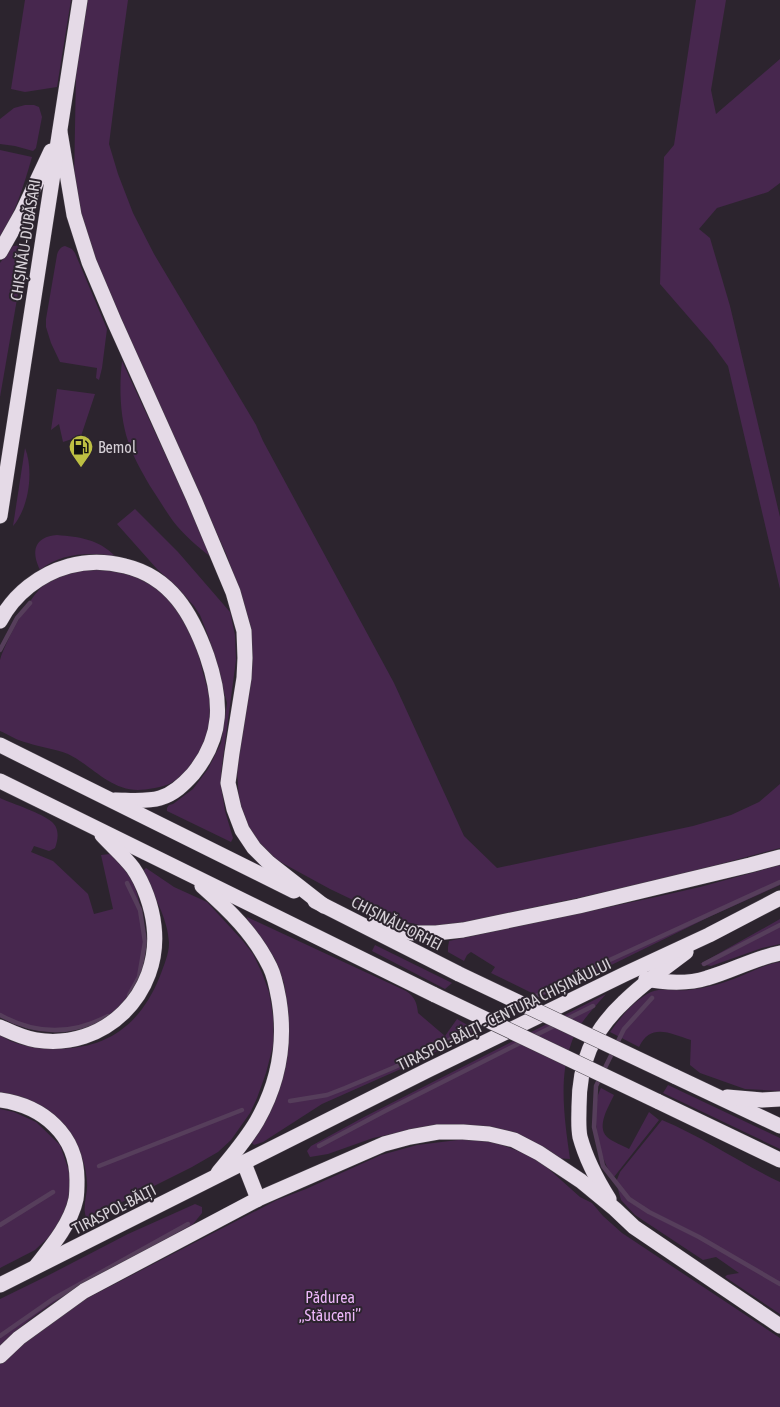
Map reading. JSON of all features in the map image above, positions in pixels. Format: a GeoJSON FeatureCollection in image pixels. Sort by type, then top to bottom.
{"type":"FeatureCollection","features":[{"type":"Feature","properties":{"kind":"highway","name":"CHIȘINĂU-DUBĂSARI"},"geometry":{"type":"LineString","coordinates":[[0,516],[80,0]]}},
{"type":"Feature","properties":{"kind":"highway"},"geometry":{"type":"LineString","coordinates":[[0,252],[44,169],[60,132]]}},
{"type":"Feature","properties":{"kind":"highway"},"geometry":{"type":"LineString","coordinates":[[60,132],[74,215],[89,262],[194,499],[233,592],[244,631],[244,678],[228,783],[234,809],[242,830],[254,848],[269,863],[324,906]]}},
{"type":"Feature","properties":{"kind":"highway"},"geometry":{"type":"LineString","coordinates":[[0,622],[13,602],[40,578],[52,571],[90,562],[112,563],[148,574],[170,590],[188,614],[199,634],[217,696],[218,712],[211,744],[204,759],[195,771],[174,792],[159,798],[112,800]]}},
{"type":"Feature","properties":{"kind":"highway","name":"CHIȘINĂU-ORHEI"},"geometry":{"type":"LineString","coordinates":[[0,745],[459,974],[780,1126]]}},
{"type":"Feature","properties":{"kind":"highway"},"geometry":{"type":"LineString","coordinates":[[5,784],[436,995],[780,1160]]}},
{"type":"Feature","properties":{"kind":"highway"},"geometry":{"type":"LineString","coordinates":[[0,1027],[35,1040],[70,1040],[87,1036],[117,1018],[138,996],[146,982],[152,966],[154,935],[154,924],[147,898],[133,869],[96,828]]}},
{"type":"Feature","properties":{"kind":"highway"},"geometry":{"type":"LineString","coordinates":[[355,921],[412,932],[436,933],[463,930],[579,906],[780,857]]}},
{"type":"Feature","properties":{"kind":"highway"},"geometry":{"type":"LineString","coordinates":[[188,873],[230,911],[258,946],[271,969],[281,1012],[282,1036],[280,1058],[274,1083],[266,1104],[241,1145],[214,1178]]}},
{"type":"Feature","properties":{"kind":"highway","name":"TIRASPOL-BĂLȚI - CENTURA CHIȘINĂULUI"},"geometry":{"type":"LineString","coordinates":[[244,1163],[428,1070],[709,935],[780,898]]}},
{"type":"Feature","properties":{"kind":"highway"},"geometry":{"type":"LineString","coordinates":[[615,1209],[587,1158],[578,1127],[581,1074],[588,1050],[605,1022],[624,1001],[709,935]]}},
{"type":"Feature","properties":{"kind":"highway"},"geometry":{"type":"LineString","coordinates":[[625,974],[650,980],[687,981],[705,979],[780,953]]}},
{"type":"Feature","properties":{"kind":"highway"},"geometry":{"type":"LineString","coordinates":[[718,1097],[762,1100],[780,1099]]}},
{"type":"Feature","properties":{"kind":"highway"},"geometry":{"type":"LineString","coordinates":[[0,1100],[29,1108],[52,1123],[70,1144],[76,1160],[77,1191],[72,1212],[56,1240],[35,1268]]}},
{"type":"Feature","properties":{"kind":"highway"},"geometry":{"type":"LineString","coordinates":[[0,1356],[19,1338],[84,1291],[258,1199],[384,1144],[438,1132],[489,1134],[514,1140],[539,1153],[581,1182],[634,1227],[780,1326]]}},
{"type":"Feature","properties":{"kind":"highway"},"geometry":{"type":"LineString","coordinates":[[738,1140],[780,1171]]}},
{"type":"Feature","properties":{"kind":"highway"},"geometry":{"type":"LineString","coordinates":[[244,1163],[258,1199]]}},
{"type":"Feature","properties":{"kind":"highway","name":"TIRASPOL-BĂLȚI"},"geometry":{"type":"LineString","coordinates":[[0,1285],[244,1163]]}},
{"type":"Feature","properties":{"kind":"green space"},"geometry":{"type":"Polygon","coordinates":[[[25,0],[71,0],[57,87],[25,92],[11,89],[25,0]]]}},
{"type":"Feature","properties":{"kind":"green space"},"geometry":{"type":"Polygon","coordinates":[[[87,0],[128,0],[109,144],[133,213],[154,254],[256,425],[394,683],[464,836],[497,868],[693,826],[731,815],[759,802],[780,784],[780,848],[661,880],[452,925],[429,927],[406,922],[376,911],[275,859],[262,848],[250,832],[239,800],[237,771],[244,605],[227,556],[92,253],[78,210],[74,182],[76,72],[87,0]]]}},
{"type":"Feature","properties":{"kind":"green space"},"geometry":{"type":"Polygon","coordinates":[[[696,0],[726,0],[711,90],[716,114],[780,59],[780,183],[768,192],[717,208],[699,229],[710,238],[730,306],[780,517],[780,589],[728,366],[712,344],[660,284],[664,157],[674,145],[696,0]]]}},
{"type":"Feature","properties":{"kind":"green space"},"geometry":{"type":"Polygon","coordinates":[[[25,105],[39,107],[42,117],[36,148],[33,151],[0,144],[0,119],[14,108],[25,105]]]}},
{"type":"Feature","properties":{"kind":"green space"},"geometry":{"type":"Polygon","coordinates":[[[0,150],[32,157],[15,209],[0,238],[0,150]]]}},
{"type":"Feature","properties":{"kind":"green space"},"geometry":{"type":"Polygon","coordinates":[[[22,245],[25,248],[25,253],[0,397],[0,263],[13,246],[22,245]]]}},
{"type":"Feature","properties":{"kind":"green space"},"geometry":{"type":"Polygon","coordinates":[[[65,246],[72,249],[75,253],[107,329],[99,380],[96,378],[97,368],[60,362],[46,327],[57,255],[59,249],[65,246]]]}},
{"type":"Feature","properties":{"kind":"green space"},"geometry":{"type":"Polygon","coordinates":[[[122,361],[212,558],[191,541],[173,521],[135,459],[125,432],[122,412],[120,391],[122,361]]]}},
{"type":"Feature","properties":{"kind":"green space"},"geometry":{"type":"Polygon","coordinates":[[[57,389],[95,394],[81,436],[63,442],[59,424],[51,430],[57,389]]]}},
{"type":"Feature","properties":{"kind":"green space"},"geometry":{"type":"Polygon","coordinates":[[[25,448],[29,467],[28,488],[23,509],[13,526],[25,448]]]}},
{"type":"Feature","properties":{"kind":"green space"},"geometry":{"type":"Polygon","coordinates":[[[135,509],[178,552],[230,612],[235,635],[236,660],[221,773],[221,786],[225,811],[233,838],[231,842],[167,811],[169,805],[193,789],[208,769],[221,743],[227,703],[209,638],[200,615],[178,588],[157,569],[117,524],[135,509]]]}},
{"type":"Feature","properties":{"kind":"green space"},"geometry":{"type":"Polygon","coordinates":[[[57,535],[95,542],[115,556],[75,555],[57,560],[40,570],[35,551],[36,546],[43,539],[57,535]]]}},
{"type":"Feature","properties":{"kind":"green space"},"geometry":{"type":"Polygon","coordinates":[[[85,569],[106,570],[126,574],[145,581],[168,598],[185,621],[194,640],[210,700],[210,726],[203,745],[192,764],[171,783],[155,788],[138,790],[118,786],[68,754],[24,742],[0,731],[0,660],[13,631],[39,589],[50,581],[85,569]]]}},
{"type":"Feature","properties":{"kind":"green space"},"geometry":{"type":"Polygon","coordinates":[[[0,798],[41,815],[55,825],[58,835],[55,848],[49,851],[34,846],[31,852],[53,861],[88,894],[94,914],[113,909],[101,855],[110,854],[124,869],[133,883],[140,909],[144,941],[144,956],[139,977],[124,1002],[101,1020],[87,1026],[58,1031],[43,1031],[21,1025],[0,1015],[0,798]]]}},
{"type":"Feature","properties":{"kind":"green space"},"geometry":{"type":"Polygon","coordinates":[[[780,865],[780,885],[711,916],[593,974],[540,997],[491,973],[495,967],[471,952],[464,961],[448,952],[449,941],[700,887],[780,865]]]}},
{"type":"Feature","properties":{"kind":"green space"},"geometry":{"type":"Polygon","coordinates":[[[146,868],[174,887],[207,902],[253,954],[269,992],[273,1016],[274,1042],[257,1098],[250,1113],[231,1140],[218,1152],[192,1167],[92,1217],[86,1217],[86,1171],[83,1159],[72,1137],[65,1127],[47,1110],[24,1099],[0,1093],[0,1035],[15,1043],[32,1047],[64,1049],[83,1046],[116,1034],[141,1010],[160,976],[169,943],[163,915],[142,872],[146,868]]]}},
{"type":"Feature","properties":{"kind":"green space"},"geometry":{"type":"Polygon","coordinates":[[[247,917],[406,991],[415,1000],[418,1013],[445,1036],[457,1019],[478,1031],[403,1068],[322,1104],[263,1142],[254,1145],[251,1142],[288,1014],[284,983],[275,959],[247,917]]]}},
{"type":"Feature","properties":{"kind":"green space"},"geometry":{"type":"Polygon","coordinates":[[[780,919],[780,944],[762,948],[711,966],[700,964],[780,919]]]}},
{"type":"Feature","properties":{"kind":"green space"},"geometry":{"type":"Polygon","coordinates":[[[375,945],[452,983],[445,989],[372,951],[375,945]]]}},
{"type":"Feature","properties":{"kind":"green space"},"geometry":{"type":"Polygon","coordinates":[[[780,962],[780,1091],[745,1089],[700,1073],[690,1065],[691,1040],[669,1033],[655,1032],[644,1039],[639,1047],[610,1032],[633,1004],[651,992],[665,989],[689,990],[709,987],[780,962]]]}},
{"type":"Feature","properties":{"kind":"green space"},"geometry":{"type":"Polygon","coordinates":[[[606,994],[577,1030],[567,1058],[564,1101],[570,1159],[555,1158],[533,1144],[405,1131],[373,1138],[328,1154],[310,1157],[307,1151],[311,1146],[364,1117],[606,994]]]}},
{"type":"Feature","properties":{"kind":"green space"},"geometry":{"type":"Polygon","coordinates":[[[668,1085],[780,1138],[780,1149],[663,1093],[668,1085]]]}},
{"type":"Feature","properties":{"kind":"green space"},"geometry":{"type":"Polygon","coordinates":[[[601,1088],[614,1095],[603,1122],[604,1132],[611,1140],[629,1149],[649,1112],[659,1120],[614,1177],[608,1169],[601,1152],[597,1134],[596,1104],[601,1088]]]}},
{"type":"Feature","properties":{"kind":"green space"},"geometry":{"type":"Polygon","coordinates":[[[0,1109],[14,1112],[36,1122],[60,1145],[70,1174],[70,1191],[66,1214],[51,1235],[35,1250],[0,1268],[0,1109]]]}},
{"type":"Feature","properties":{"kind":"green space"},"geometry":{"type":"Polygon","coordinates":[[[662,1120],[692,1134],[780,1182],[780,1314],[725,1277],[739,1273],[716,1257],[703,1260],[635,1215],[621,1200],[616,1182],[620,1172],[662,1120]]]}},
{"type":"Feature","properties":{"kind":"green space","name":"Pădurea „Stăuceni”"},"geometry":{"type":"Polygon","coordinates":[[[458,1140],[490,1140],[542,1163],[580,1197],[592,1203],[622,1233],[780,1338],[780,1407],[0,1407],[0,1364],[33,1334],[80,1302],[277,1200],[381,1155],[417,1145],[458,1140]]]}},
{"type":"Feature","properties":{"kind":"green space"},"geometry":{"type":"Polygon","coordinates":[[[195,1204],[202,1207],[202,1213],[189,1229],[65,1295],[20,1327],[0,1346],[0,1299],[128,1234],[195,1204]]]}},
{"type":"Feature","properties":{"kind":"waterway"},"geometry":{"type":"LineString","coordinates":[[0,650],[17,618],[30,603]]}},
{"type":"Feature","properties":{"kind":"waterway"},"geometry":{"type":"LineString","coordinates":[[526,1001],[590,969],[780,882]]}},
{"type":"Feature","properties":{"kind":"waterway"},"geometry":{"type":"LineString","coordinates":[[127,883],[140,910],[145,942],[139,977],[129,995]]}},
{"type":"Feature","properties":{"kind":"waterway"},"geometry":{"type":"LineString","coordinates":[[704,964],[780,925]]}},
{"type":"Feature","properties":{"kind":"waterway"},"geometry":{"type":"LineString","coordinates":[[652,998],[624,1029],[596,1086],[594,1127],[603,1166],[629,1199],[649,1212],[699,1237],[780,1284]]}},
{"type":"Feature","properties":{"kind":"waterway"},"geometry":{"type":"LineString","coordinates":[[492,1018],[516,1006]]}},
{"type":"Feature","properties":{"kind":"waterway"},"geometry":{"type":"LineString","coordinates":[[565,1020],[593,1006]]}},
{"type":"Feature","properties":{"kind":"waterway"},"geometry":{"type":"LineString","coordinates":[[0,1015],[27,1026],[54,1030],[81,1027],[108,1016]]}},
{"type":"Feature","properties":{"kind":"waterway"},"geometry":{"type":"LineString","coordinates":[[290,1101],[327,1095],[345,1088],[395,1067],[483,1023]]}},
{"type":"Feature","properties":{"kind":"waterway"},"geometry":{"type":"LineString","coordinates":[[532,1037],[556,1025]]}},
{"type":"Feature","properties":{"kind":"waterway"},"geometry":{"type":"LineString","coordinates":[[319,1146],[522,1042]]}},
{"type":"Feature","properties":{"kind":"waterway"},"geometry":{"type":"LineString","coordinates":[[99,1166],[242,1110]]}},
{"type":"Feature","properties":{"kind":"waterway"},"geometry":{"type":"LineString","coordinates":[[0,1225],[53,1192]]}},
{"type":"Feature","properties":{"kind":"waterway"},"geometry":{"type":"LineString","coordinates":[[0,1336],[53,1299],[188,1224]]}},
{"type":"Feature","properties":{"kind":"place","name":"Bemol"},"geometry":{"type":"Point","coordinates":[81,468]}}]}
